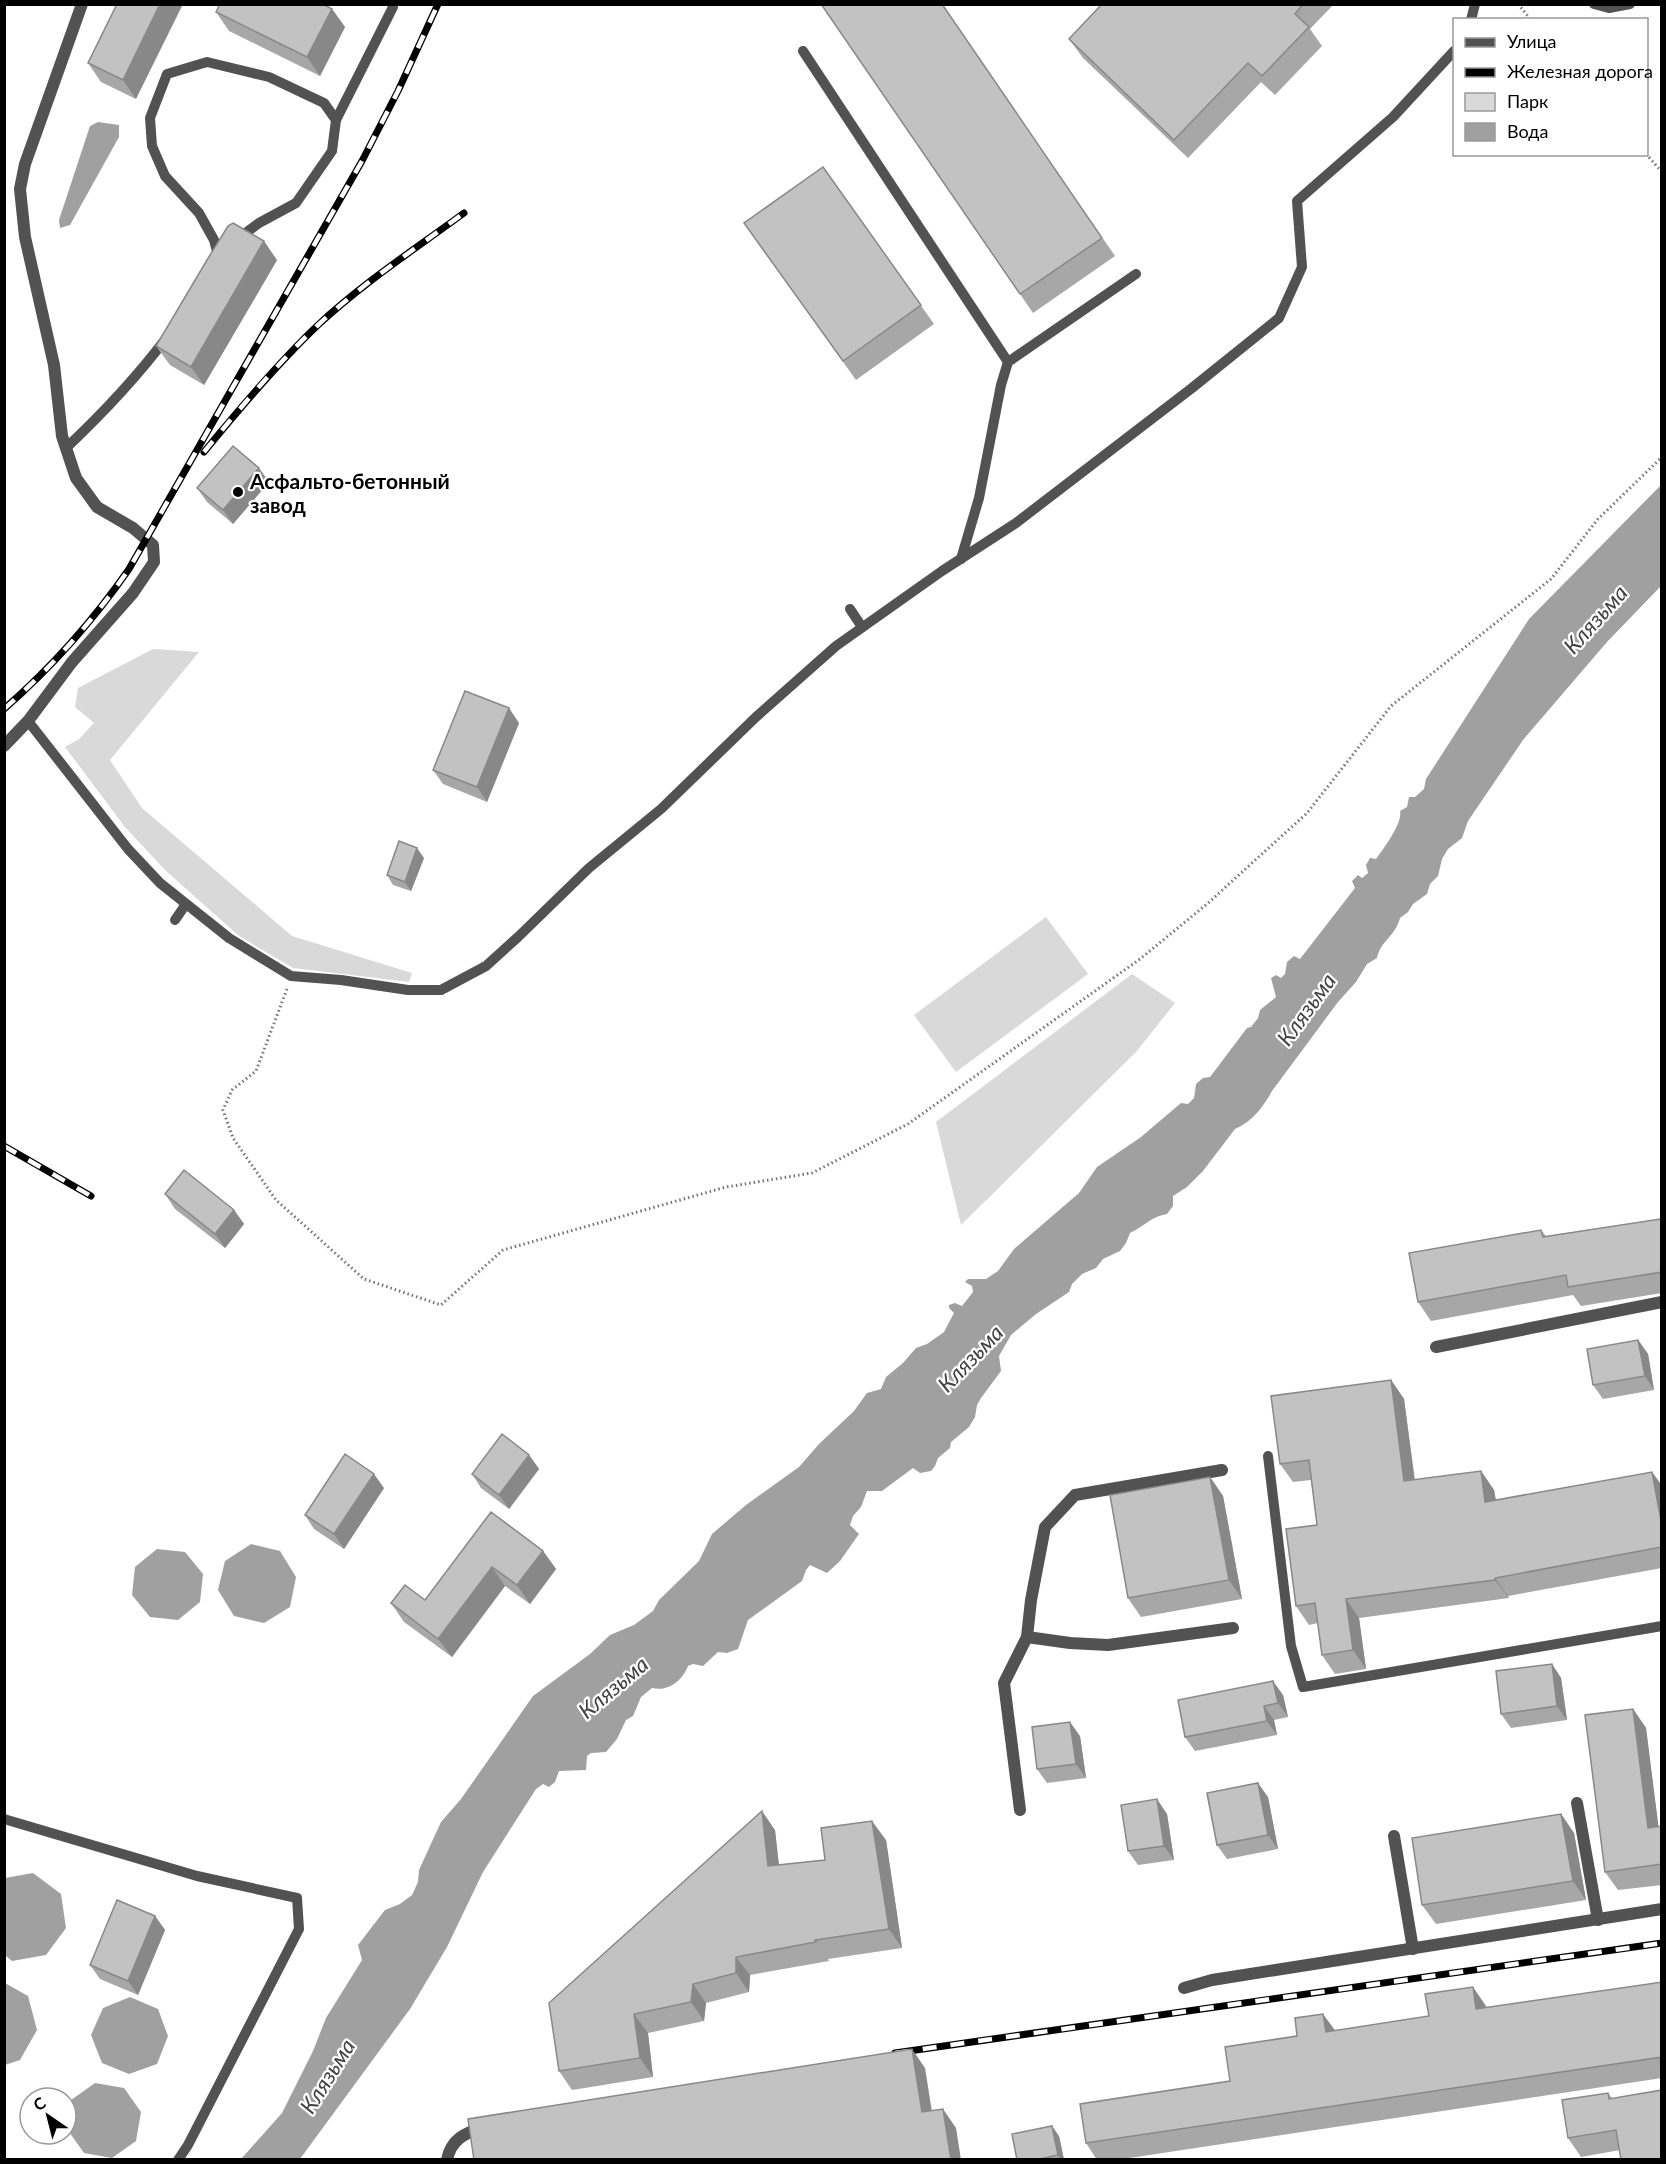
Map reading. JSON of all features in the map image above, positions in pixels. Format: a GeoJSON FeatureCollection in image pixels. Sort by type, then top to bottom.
{"type":"FeatureCollection","features":[{"type":"Feature","properties":{"kind":"street"},"geometry":{"type":"LineString","coordinates":[[4,746],[28,721],[72,662],[134,593],[154,562],[153,545],[133,528],[97,507],[76,478],[62,436],[54,365],[25,237],[20,189],[25,164],[82,4]]}},
{"type":"Feature","properties":{"kind":"street"},"geometry":{"type":"LineString","coordinates":[[1436,1347],[1662,1302]]}},
{"type":"Feature","properties":{"kind":"street"},"geometry":{"type":"LineString","coordinates":[[1020,1810],[1005,1683],[1027,1637],[1031,1600],[1045,1527],[1075,1495],[1222,1470]]}},
{"type":"Feature","properties":{"kind":"street"},"geometry":{"type":"LineString","coordinates":[[1027,1637],[1108,1645],[1233,1628]]}},
{"type":"Feature","properties":{"kind":"street"},"geometry":{"type":"LineString","coordinates":[[1577,1803],[1598,1920]]}},
{"type":"Feature","properties":{"kind":"street"},"geometry":{"type":"LineString","coordinates":[[1394,1836],[1413,1949]]}},
{"type":"Feature","properties":{"kind":"street"},"geometry":{"type":"LineString","coordinates":[[1184,1988],[1212,1980],[1662,1909]]}},
{"type":"Feature","properties":{"kind":"street"},"geometry":{"type":"LineString","coordinates":[[447,2160],[452,2144],[481,2127],[497,2123]]}},
{"type":"Feature","properties":{"kind":"lane"},"geometry":{"type":"LineString","coordinates":[[1594,4],[1609,8],[1630,4]]}},
{"type":"Feature","properties":{"kind":"lane"},"geometry":{"type":"LineString","coordinates":[[336,120],[324,103],[269,77],[207,62],[167,74],[150,118],[152,146],[165,176],[199,213],[214,240],[220,266],[236,240],[260,223],[296,203],[332,151],[336,120],[393,7]]}},
{"type":"Feature","properties":{"kind":"lane"},"geometry":{"type":"LineString","coordinates":[[803,51],[1008,362]]}},
{"type":"Feature","properties":{"kind":"lane"},"geometry":{"type":"LineString","coordinates":[[28,721],[128,849],[160,883],[229,938],[291,976],[341,980],[408,990],[441,990],[486,966],[589,868],[661,808],[756,717],[836,646],[961,559],[1016,524],[1279,318],[1302,267],[1297,201],[1393,117],[1453,53]]}},
{"type":"Feature","properties":{"kind":"lane"},"geometry":{"type":"LineString","coordinates":[[961,559],[979,498],[1001,385],[1008,362],[1136,274]]}},
{"type":"Feature","properties":{"kind":"lane"},"geometry":{"type":"LineString","coordinates":[[66,448],[88,428],[150,359],[171,331]]}},
{"type":"Feature","properties":{"kind":"lane"},"geometry":{"type":"LineString","coordinates":[[850,609],[862,627]]}},
{"type":"Feature","properties":{"kind":"lane"},"geometry":{"type":"LineString","coordinates":[[175,920],[186,904]]}},
{"type":"Feature","properties":{"kind":"lane"},"geometry":{"type":"LineString","coordinates":[[1268,1455],[1291,1646],[1303,1687],[1662,1626]]}},
{"type":"Feature","properties":{"kind":"lane"},"geometry":{"type":"LineString","coordinates":[[4,1819],[197,1876],[297,1898],[299,1929],[188,2145],[178,2160]]}},
{"type":"Feature","properties":{"kind":"path"},"geometry":{"type":"LineString","coordinates":[[1518,4],[1529,18]]}},
{"type":"Feature","properties":{"kind":"path"},"geometry":{"type":"LineString","coordinates":[[1648,156],[1662,172]]}},
{"type":"Feature","properties":{"kind":"path"},"geometry":{"type":"LineString","coordinates":[[291,976],[256,1071],[232,1090],[223,1110],[233,1138],[276,1200],[364,1280],[441,1305],[503,1250],[726,1187],[812,1173],[908,1124],[1140,959],[1207,904],[1307,813],[1391,706],[1551,579],[1598,519],[1662,457]]}},
{"type":"Feature","properties":{"kind":"green space"},"geometry":{"type":"Polygon","coordinates":[[[153,649],[199,652],[110,760],[142,808],[292,936],[412,973],[409,982],[293,968],[239,936],[165,870],[125,827],[65,747],[79,739],[94,723],[75,707],[78,688],[153,649]]]}},
{"type":"Feature","properties":{"kind":"green space"},"geometry":{"type":"Polygon","coordinates":[[[1046,917],[1088,974],[956,1072],[914,1015],[1046,917]]]}},
{"type":"Feature","properties":{"kind":"green space"},"geometry":{"type":"Polygon","coordinates":[[[1132,974],[1175,1003],[1136,1052],[961,1225],[936,1122],[1132,974]]]}},
{"type":"Feature","properties":{"kind":"water"},"geometry":{"type":"Polygon","coordinates":[[[98,122],[119,125],[119,137],[70,225],[60,228],[59,220],[90,126],[98,122]]]}},
{"type":"Feature","properties":{"kind":"water","name":"Клязьма"},"geometry":{"type":"Polygon","coordinates":[[[1661,485],[1661,586],[1607,642],[1523,740],[1468,821],[1462,838],[1448,849],[1442,859],[1438,876],[1430,884],[1427,894],[1413,904],[1400,918],[1377,958],[1367,964],[1356,982],[1338,1002],[1257,1113],[1235,1129],[1203,1171],[1187,1187],[1173,1196],[1173,1206],[1167,1214],[1152,1219],[1130,1233],[1120,1251],[1103,1259],[1096,1268],[1082,1274],[1072,1284],[1069,1292],[1036,1314],[1011,1335],[999,1356],[1001,1371],[977,1405],[975,1417],[969,1427],[951,1442],[950,1448],[938,1458],[931,1471],[920,1473],[913,1468],[882,1491],[867,1491],[850,1525],[859,1534],[840,1561],[827,1573],[810,1565],[802,1581],[748,1620],[738,1649],[727,1653],[718,1652],[703,1666],[693,1664],[688,1666],[674,1684],[664,1688],[652,1688],[641,1697],[633,1716],[626,1720],[617,1739],[606,1752],[591,1753],[587,1756],[586,1770],[559,1771],[555,1782],[549,1787],[543,1784],[536,1789],[483,1872],[447,1947],[410,2009],[300,2159],[241,2159],[282,2113],[313,2051],[326,2018],[362,1960],[358,1945],[385,1910],[400,1904],[412,1895],[418,1882],[419,1870],[441,1822],[461,1799],[533,1696],[590,1654],[610,1635],[634,1625],[653,1611],[659,1600],[699,1561],[712,1534],[746,1505],[799,1467],[819,1444],[854,1411],[867,1393],[881,1389],[886,1377],[916,1348],[927,1344],[944,1332],[954,1313],[949,1305],[955,1303],[962,1306],[973,1292],[972,1286],[965,1282],[968,1279],[986,1279],[998,1271],[1014,1249],[1079,1193],[1097,1167],[1141,1137],[1181,1103],[1188,1104],[1194,1098],[1196,1084],[1203,1078],[1210,1077],[1247,1028],[1251,1027],[1258,1018],[1260,1010],[1276,997],[1271,978],[1276,975],[1281,978],[1285,974],[1287,962],[1294,956],[1300,959],[1355,888],[1352,881],[1358,875],[1362,878],[1368,873],[1366,865],[1370,858],[1376,859],[1396,829],[1400,811],[1407,807],[1409,797],[1415,797],[1424,789],[1426,779],[1529,619],[1661,485]]]}},
{"type":"Feature","properties":{"kind":"water"},"geometry":{"type":"Polygon","coordinates":[[[251,1544],[280,1551],[296,1577],[290,1607],[264,1623],[234,1616],[218,1590],[225,1561],[251,1544]]]}},
{"type":"Feature","properties":{"kind":"water"},"geometry":{"type":"Polygon","coordinates":[[[157,1549],[185,1552],[203,1574],[200,1602],[178,1620],[150,1617],[132,1595],[135,1567],[157,1549]]]}},
{"type":"Feature","properties":{"kind":"water"},"geometry":{"type":"Polygon","coordinates":[[[33,1873],[61,1894],[66,1928],[46,1955],[12,1961],[5,1955],[5,1878],[33,1873]]]}},
{"type":"Feature","properties":{"kind":"water"},"geometry":{"type":"Polygon","coordinates":[[[5,1983],[28,1996],[37,2030],[20,2060],[5,2065],[5,1983]]]}},
{"type":"Feature","properties":{"kind":"water"},"geometry":{"type":"Polygon","coordinates":[[[130,1997],[158,2009],[168,2036],[157,2064],[129,2074],[102,2063],[91,2035],[103,2008],[130,1997]]]}},
{"type":"Feature","properties":{"kind":"water"},"geometry":{"type":"Polygon","coordinates":[[[95,2083],[124,2088],[141,2112],[136,2141],[112,2158],[84,2153],[78,2145],[78,2095],[95,2083]]]}},
{"type":"Feature","properties":{"kind":"building"},"geometry":{"type":"Polygon","coordinates":[[[117,4],[160,4],[123,80],[88,63],[117,4]]]}},
{"type":"Feature","properties":{"kind":"building"},"geometry":{"type":"Polygon","coordinates":[[[220,4],[323,4],[332,9],[307,57],[216,12],[220,4]]]}},
{"type":"Feature","properties":{"kind":"building"},"geometry":{"type":"Polygon","coordinates":[[[821,4],[942,4],[1102,238],[1020,294],[821,4]]]}},
{"type":"Feature","properties":{"kind":"building"},"geometry":{"type":"Polygon","coordinates":[[[1102,4],[1303,4],[1295,14],[1309,27],[1262,76],[1248,63],[1174,140],[1069,39],[1102,4]]]}},
{"type":"Feature","properties":{"kind":"building"},"geometry":{"type":"Polygon","coordinates":[[[823,167],[921,305],[843,361],[744,223],[823,167]]]}},
{"type":"Feature","properties":{"kind":"building"},"geometry":{"type":"Polygon","coordinates":[[[233,223],[264,241],[191,367],[156,346],[228,226],[233,223]]]}},
{"type":"Feature","properties":{"kind":"building"},"geometry":{"type":"Polygon","coordinates":[[[233,446],[259,468],[223,510],[197,488],[233,446]]]}},
{"type":"Feature","properties":{"kind":"building"},"geometry":{"type":"Polygon","coordinates":[[[465,691],[509,708],[477,787],[433,770],[465,691]]]}},
{"type":"Feature","properties":{"kind":"building"},"geometry":{"type":"Polygon","coordinates":[[[399,841],[417,848],[405,882],[387,875],[399,841]]]}},
{"type":"Feature","properties":{"kind":"building"},"geometry":{"type":"Polygon","coordinates":[[[184,1170],[234,1210],[215,1234],[165,1194],[184,1170]]]}},
{"type":"Feature","properties":{"kind":"building"},"geometry":{"type":"Polygon","coordinates":[[[1660,1219],[1662,1272],[1568,1287],[1566,1275],[1418,1302],[1409,1253],[1541,1230],[1543,1237],[1660,1219]]]}},
{"type":"Feature","properties":{"kind":"building"},"geometry":{"type":"Polygon","coordinates":[[[1638,1340],[1645,1376],[1593,1385],[1587,1349],[1638,1340]]]}},
{"type":"Feature","properties":{"kind":"building"},"geometry":{"type":"Polygon","coordinates":[[[1391,1380],[1404,1481],[1481,1471],[1485,1502],[1652,1472],[1662,1526],[1662,1547],[1495,1578],[1495,1580],[1346,1599],[1353,1650],[1322,1655],[1315,1603],[1296,1606],[1286,1529],[1317,1525],[1309,1460],[1280,1464],[1271,1396],[1391,1380]]]}},
{"type":"Feature","properties":{"kind":"building"},"geometry":{"type":"Polygon","coordinates":[[[502,1434],[529,1455],[499,1495],[472,1474],[502,1434]]]}},
{"type":"Feature","properties":{"kind":"building"},"geometry":{"type":"Polygon","coordinates":[[[345,1454],[374,1474],[334,1534],[305,1515],[345,1454]]]}},
{"type":"Feature","properties":{"kind":"building"},"geometry":{"type":"Polygon","coordinates":[[[1210,1477],[1229,1580],[1128,1598],[1110,1495],[1210,1477]]]}},
{"type":"Feature","properties":{"kind":"building"},"geometry":{"type":"Polygon","coordinates":[[[491,1512],[543,1551],[517,1585],[492,1567],[438,1639],[391,1603],[405,1585],[425,1600],[491,1512]]]}},
{"type":"Feature","properties":{"kind":"building"},"geometry":{"type":"Polygon","coordinates":[[[1552,1664],[1557,1706],[1501,1714],[1496,1671],[1552,1664]]]}},
{"type":"Feature","properties":{"kind":"building"},"geometry":{"type":"Polygon","coordinates":[[[1273,1681],[1278,1703],[1264,1706],[1267,1721],[1185,1737],[1178,1700],[1273,1681]]]}},
{"type":"Feature","properties":{"kind":"building"},"geometry":{"type":"Polygon","coordinates":[[[1633,1709],[1648,1828],[1662,1826],[1662,1864],[1605,1872],[1585,1715],[1633,1709]]]}},
{"type":"Feature","properties":{"kind":"building"},"geometry":{"type":"Polygon","coordinates":[[[1070,1722],[1076,1764],[1037,1769],[1032,1727],[1070,1722]]]}},
{"type":"Feature","properties":{"kind":"building"},"geometry":{"type":"Polygon","coordinates":[[[1258,1783],[1268,1835],[1217,1845],[1207,1793],[1258,1783]]]}},
{"type":"Feature","properties":{"kind":"building"},"geometry":{"type":"Polygon","coordinates":[[[1157,1799],[1164,1846],[1128,1851],[1121,1805],[1157,1799]]]}},
{"type":"Feature","properties":{"kind":"building"},"geometry":{"type":"Polygon","coordinates":[[[762,1811],[768,1866],[825,1860],[821,1828],[872,1821],[889,1929],[815,1940],[816,1942],[736,1957],[736,1973],[693,1984],[691,2002],[634,2014],[640,2058],[559,2071],[549,2003],[762,1811]]]}},
{"type":"Feature","properties":{"kind":"building"},"geometry":{"type":"Polygon","coordinates":[[[1561,1814],[1573,1881],[1422,1905],[1412,1838],[1561,1814]]]}},
{"type":"Feature","properties":{"kind":"building"},"geometry":{"type":"Polygon","coordinates":[[[117,1900],[155,1916],[128,1981],[90,1965],[117,1900]]]}},
{"type":"Feature","properties":{"kind":"building"},"geometry":{"type":"Polygon","coordinates":[[[1662,1982],[1662,2057],[1086,2143],[1080,2104],[1230,2081],[1225,2047],[1297,2036],[1295,2018],[1323,2014],[1326,2032],[1429,2016],[1425,1994],[1473,1987],[1476,2009],[1662,1982]]]}},
{"type":"Feature","properties":{"kind":"building"},"geometry":{"type":"Polygon","coordinates":[[[912,2049],[922,2112],[943,2109],[951,2160],[474,2160],[468,2119],[912,2049]]]}},
{"type":"Feature","properties":{"kind":"building"},"geometry":{"type":"Polygon","coordinates":[[[1662,2090],[1662,2160],[1621,2160],[1616,2130],[1568,2138],[1562,2100],[1608,2093],[1609,2099],[1662,2090]]]}},
{"type":"Feature","properties":{"kind":"building"},"geometry":{"type":"Polygon","coordinates":[[[1052,2126],[1058,2155],[1035,2160],[1017,2160],[1012,2134],[1052,2126]]]}},
{"type":"Feature","properties":{"kind":"railway"},"geometry":{"type":"LineString","coordinates":[[4,709],[71,643],[129,569],[362,161],[398,91],[438,4]]}},
{"type":"Feature","properties":{"kind":"railway"},"geometry":{"type":"LineString","coordinates":[[204,452],[259,387],[318,325],[371,281],[464,213]]}},
{"type":"Feature","properties":{"kind":"railway"},"geometry":{"type":"LineString","coordinates":[[4,1146],[91,1196]]}},
{"type":"Feature","properties":{"kind":"railway"},"geometry":{"type":"LineString","coordinates":[[895,2053],[1662,1943]]}},
{"type":"Feature","properties":{"kind":"place","name":"Асфальто-бетонный завод"},"geometry":{"type":"Point","coordinates":[238,492]}}]}
